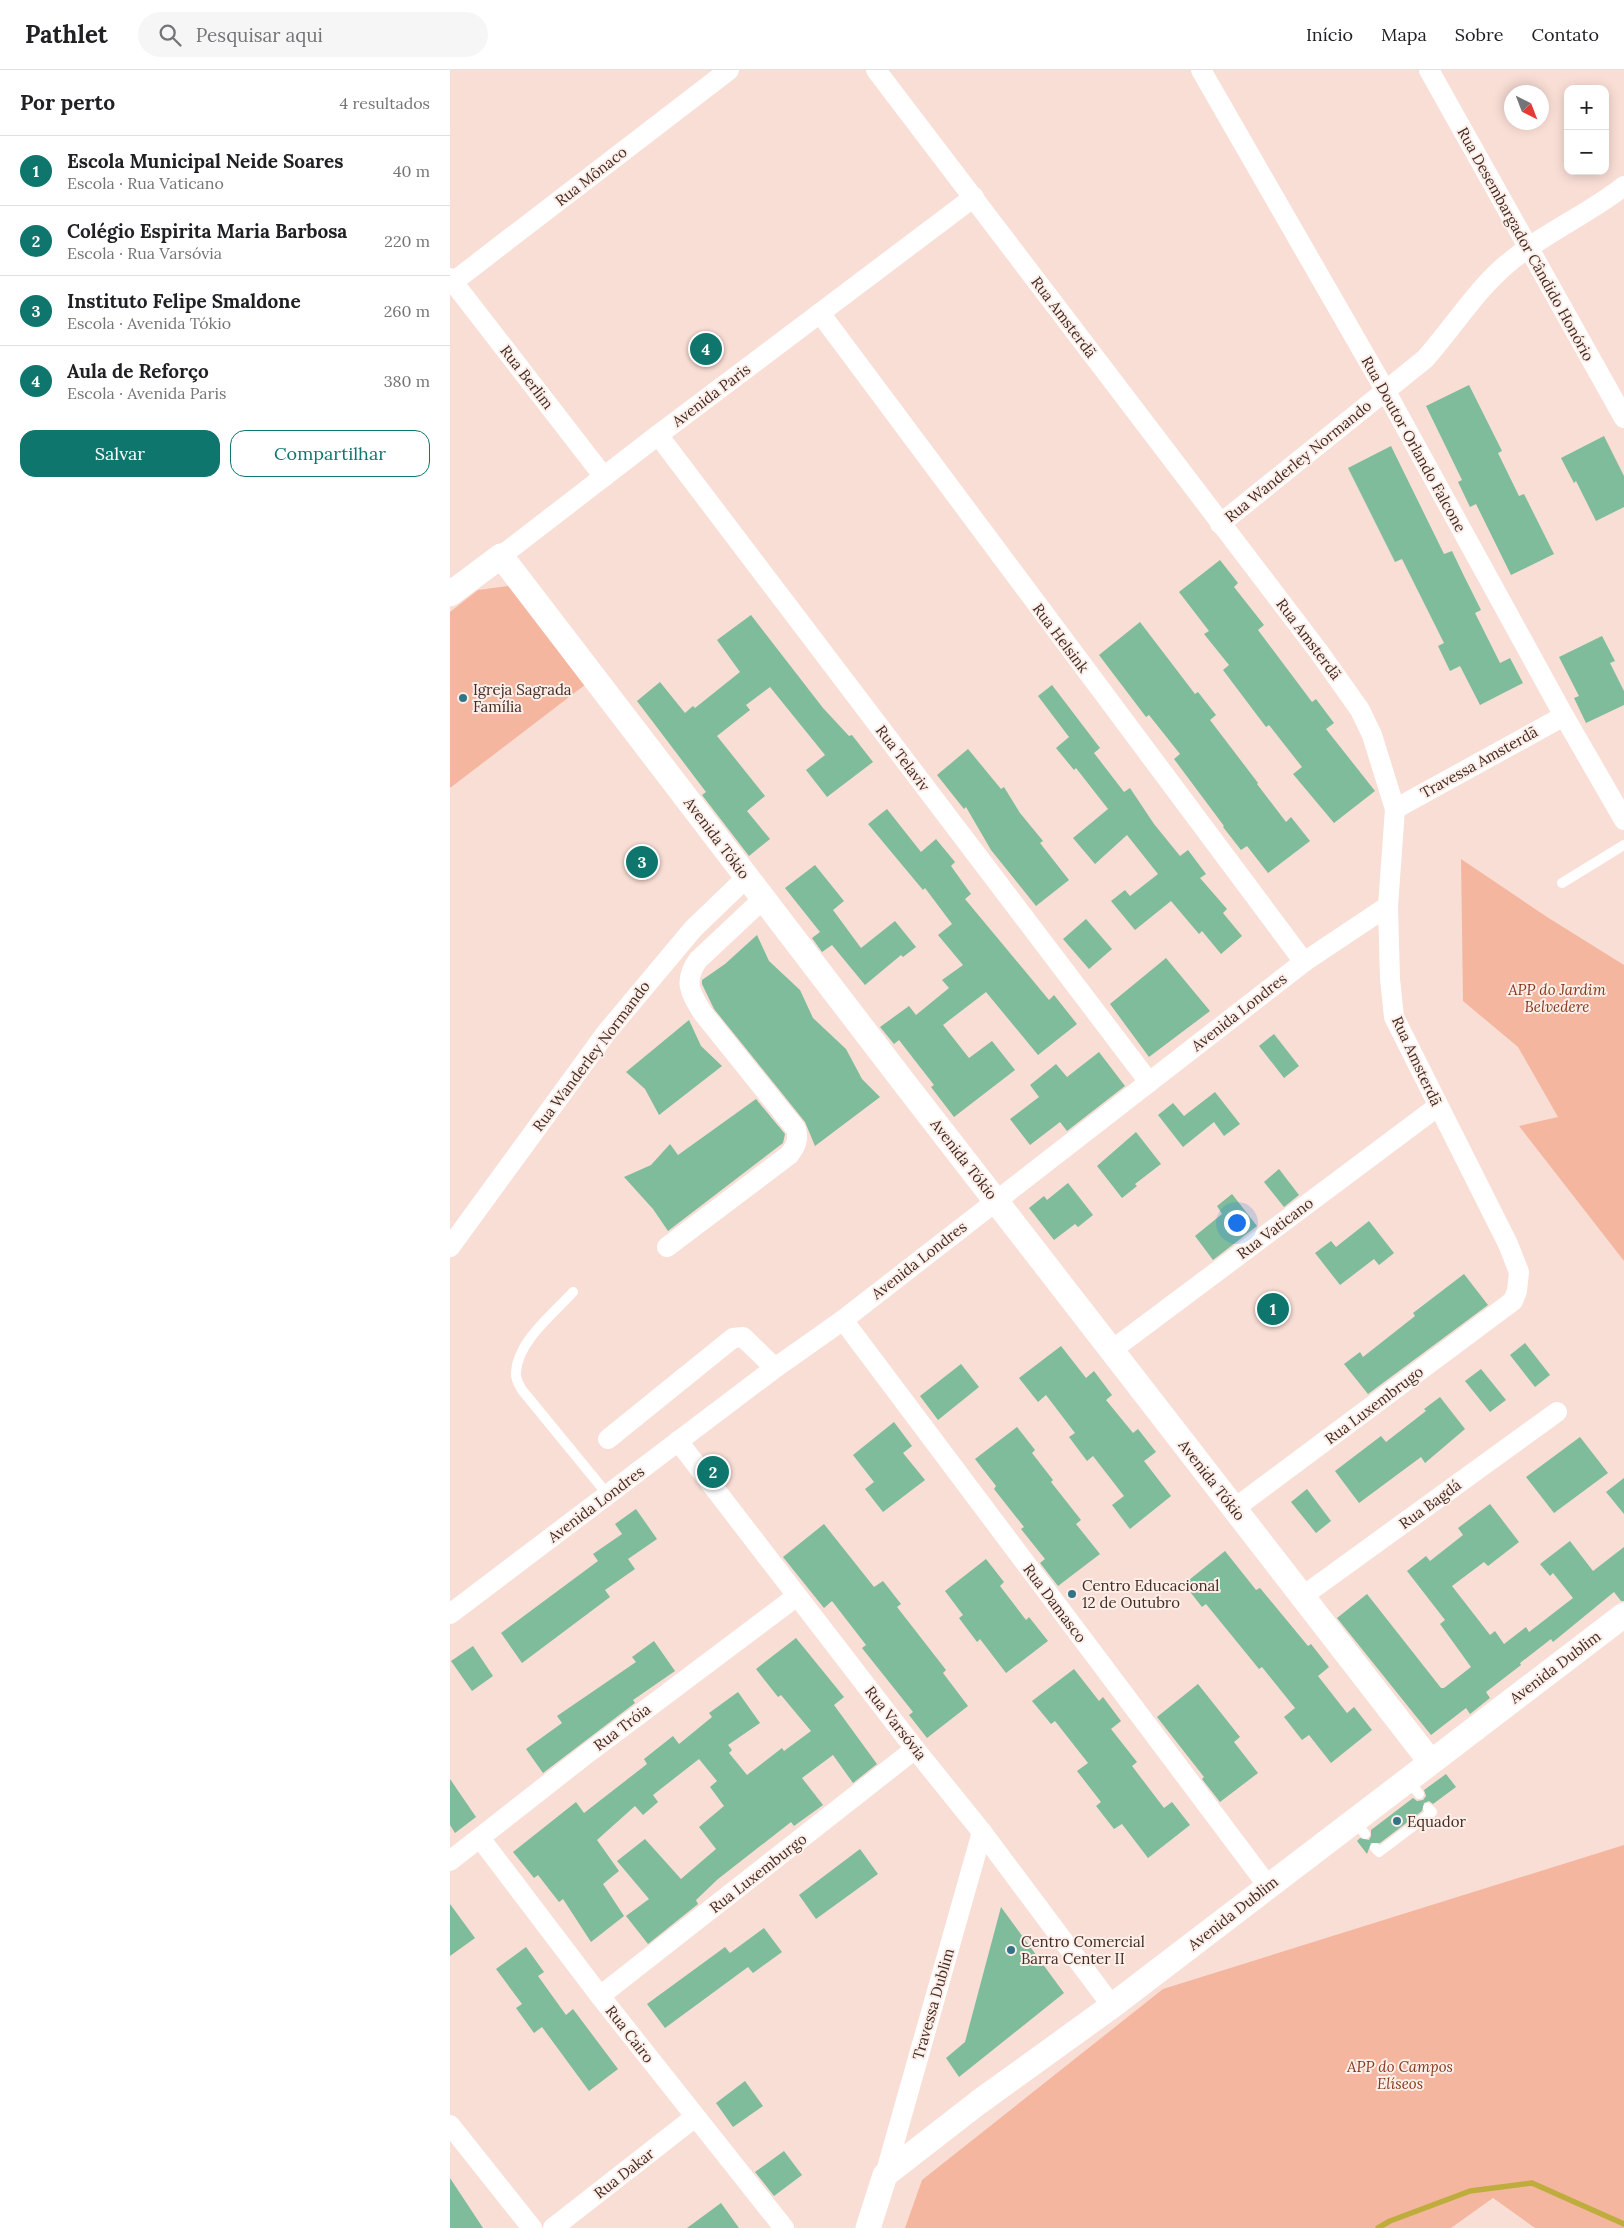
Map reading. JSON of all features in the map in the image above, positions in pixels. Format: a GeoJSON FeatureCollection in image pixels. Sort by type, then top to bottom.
{"type":"FeatureCollection","features":[{"type":"Feature","properties":{"kind":"street","name":"Rua Mônaco"},"geometry":{"type":"LineString","coordinates":[[452,280],[729,70]]}},
{"type":"Feature","properties":{"kind":"street","name":"Rua Amsterdã"},"geometry":{"type":"LineString","coordinates":[[876,70],[1319,652],[1360,710],[1372,735],[1395,809],[1388,906],[1390,979],[1394,1017],[1508,1244],[1518,1272],[1518,1291],[1513,1301]]}},
{"type":"Feature","properties":{"kind":"street","name":"Rua Doutor Orlando Falcone"},"geometry":{"type":"LineString","coordinates":[[1201,70],[1385,390],[1564,716],[1624,820]]}},
{"type":"Feature","properties":{"kind":"street","name":"Rua Desembargador Cândido Honório"},"geometry":{"type":"LineString","coordinates":[[1429,70],[1624,418]]}},
{"type":"Feature","properties":{"kind":"street","name":"Rua Wanderley Normando"},"geometry":{"type":"LineString","coordinates":[[1220,524],[1425,359],[1454,327],[1479,292],[1506,264],[1528,248],[1603,202],[1624,186]]}},
{"type":"Feature","properties":{"kind":"street","name":"Avenida Paris"},"geometry":{"type":"LineString","coordinates":[[450,594],[974,197]]}},
{"type":"Feature","properties":{"kind":"street","name":"Rua Berlim"},"geometry":{"type":"LineString","coordinates":[[452,280],[604,477]]}},
{"type":"Feature","properties":{"kind":"street","name":"Rua Helsink"},"geometry":{"type":"LineString","coordinates":[[820,314],[1304,962]]}},
{"type":"Feature","properties":{"kind":"street","name":"Rua Telaviv"},"geometry":{"type":"LineString","coordinates":[[658,435],[1149,1082]]}},
{"type":"Feature","properties":{"kind":"street","name":"Avenida Tókio"},"geometry":{"type":"LineString","coordinates":[[501,556],[1430,1762]]}},
{"type":"Feature","properties":{"kind":"street","name":"Travessa Amsterdã"},"geometry":{"type":"LineString","coordinates":[[1395,809],[1564,716]]}},
{"type":"Feature","properties":{"kind":"street","name":"Rua Wanderley Normando"},"geometry":{"type":"LineString","coordinates":[[450,1247],[606,1033],[693,929],[747,876]]}},
{"type":"Feature","properties":{"kind":"street"},"geometry":{"type":"LineString","coordinates":[[667,1247],[789,1155],[796,1146],[798,1137],[796,1129],[702,1012],[693,997],[688,982],[691,969],[698,960],[764,899]]}},
{"type":"Feature","properties":{"kind":"street","name":"Avenida Londres"},"geometry":{"type":"LineString","coordinates":[[450,1614],[774,1368],[843,1320],[1304,962],[1388,906]]}},
{"type":"Feature","properties":{"kind":"street","name":"Rua Vaticano"},"geometry":{"type":"LineString","coordinates":[[1112,1350],[1438,1106]]}},
{"type":"Feature","properties":{"kind":"street","name":"Rua Luxembrugo"},"geometry":{"type":"LineString","coordinates":[[1235,1508],[1513,1301]]}},
{"type":"Feature","properties":{"kind":"street","name":"Rua Damasco"},"geometry":{"type":"LineString","coordinates":[[843,1320],[1268,1886]]}},
{"type":"Feature","properties":{"kind":"street"},"geometry":{"type":"LineString","coordinates":[[608,1439],[734,1338],[743,1337],[774,1368]]}},
{"type":"Feature","properties":{"kind":"street","name":"Rua Bagdá"},"geometry":{"type":"LineString","coordinates":[[1303,1596],[1557,1412]]}},
{"type":"Feature","properties":{"kind":"street","name":"Rua Varsóvia"},"geometry":{"type":"LineString","coordinates":[[678,1441],[915,1749],[982,1832],[1112,2006]]}},
{"type":"Feature","properties":{"kind":"street","name":"Rua Tróia"},"geometry":{"type":"LineString","coordinates":[[450,1861],[584,1756],[797,1596]]}},
{"type":"Feature","properties":{"kind":"street","name":"Avenida Dublim"},"geometry":{"type":"LineString","coordinates":[[885,2175],[979,2102],[1112,2006],[1268,1886],[1360,1827],[1413,1786],[1430,1762],[1624,1616]]}},
{"type":"Feature","properties":{"kind":"street","name":"Rua Luxemburgo"},"geometry":{"type":"LineString","coordinates":[[600,1996],[915,1749]]}},
{"type":"Feature","properties":{"kind":"street","name":"Travessa Dublim"},"geometry":{"type":"LineString","coordinates":[[885,2175],[982,1832]]}},
{"type":"Feature","properties":{"kind":"street","name":"Rua Cairo"},"geometry":{"type":"LineString","coordinates":[[480,1838],[600,1996],[784,2228]]}},
{"type":"Feature","properties":{"kind":"street","name":"Rua Dakar"},"geometry":{"type":"LineString","coordinates":[[553,2228],[695,2117]]}},
{"type":"Feature","properties":{"kind":"street"},"geometry":{"type":"LineString","coordinates":[[450,2125],[532,2228]]}},
{"type":"Feature","properties":{"kind":"street"},"geometry":{"type":"LineString","coordinates":[[868,2228],[885,2175]]}},
{"type":"Feature","properties":{"kind":"lane"},"geometry":{"type":"LineString","coordinates":[[1562,883],[1624,845]]}},
{"type":"Feature","properties":{"kind":"lane"},"geometry":{"type":"LineString","coordinates":[[573,1292],[530,1340],[519,1357],[515,1374],[522,1390],[608,1495]]}},
{"type":"Feature","properties":{"kind":"lane"},"geometry":{"type":"LineString","coordinates":[[1375,1848],[1379,1852],[1432,1812],[1428,1808]]}},
{"type":"Feature","properties":{"kind":"green space"},"geometry":{"type":"Polygon","coordinates":[[[508,586],[526,604],[590,681],[450,788],[450,612],[478,590],[508,586]]]}},
{"type":"Feature","properties":{"kind":"green space","name":"APP do Jardim Belvedere"},"geometry":{"type":"Polygon","coordinates":[[[1461,859],[1547,917],[1624,965],[1624,1261],[1519,1126],[1558,1117],[1518,1047],[1463,1001],[1461,859]]]}},
{"type":"Feature","properties":{"kind":"green space","name":"APP do Campos Elíseos"},"geometry":{"type":"Polygon","coordinates":[[[1624,1845],[1624,2228],[1535,2228],[1493,2198],[1451,2228],[905,2228],[922,2180],[1163,1989],[1624,1845]]]}},
{"type":"Feature","properties":{"kind":"building"},"geometry":{"type":"Polygon","coordinates":[[[1469,385],[1502,451],[1498,453],[1519,496],[1524,494],[1554,554],[1511,575],[1476,504],[1470,507],[1458,482],[1462,480],[1426,406],[1469,385]]]}},
{"type":"Feature","properties":{"kind":"building"},"geometry":{"type":"Polygon","coordinates":[[[1604,436],[1624,476],[1624,507],[1596,521],[1576,481],[1574,483],[1561,458],[1604,436]]]}},
{"type":"Feature","properties":{"kind":"building"},"geometry":{"type":"Polygon","coordinates":[[[1391,446],[1444,554],[1452,551],[1481,610],[1475,613],[1500,663],[1510,658],[1523,683],[1480,705],[1460,666],[1450,671],[1438,646],[1444,643],[1402,559],[1395,562],[1348,468],[1391,446]]]}},
{"type":"Feature","properties":{"kind":"building"},"geometry":{"type":"Polygon","coordinates":[[[1220,560],[1238,583],[1234,587],[1264,625],[1258,630],[1312,702],[1316,699],[1334,723],[1326,729],[1375,791],[1334,823],[1293,774],[1302,767],[1269,725],[1266,727],[1223,670],[1229,665],[1204,634],[1209,631],[1179,592],[1220,560]]]}},
{"type":"Feature","properties":{"kind":"building"},"geometry":{"type":"Polygon","coordinates":[[[751,615],[823,708],[849,736],[852,735],[873,762],[827,797],[806,770],[825,755],[770,687],[746,705],[750,710],[717,736],[765,796],[747,811],[770,839],[749,856],[702,795],[706,792],[637,701],[660,682],[685,713],[693,706],[695,708],[740,672],[717,640],[751,615]]]}},
{"type":"Feature","properties":{"kind":"building"},"geometry":{"type":"Polygon","coordinates":[[[1140,622],[1195,694],[1198,692],[1216,715],[1210,720],[1286,822],[1291,817],[1310,841],[1268,873],[1247,846],[1241,850],[1223,827],[1174,759],[1180,754],[1149,715],[1146,717],[1099,655],[1140,622]]]}},
{"type":"Feature","properties":{"kind":"building"},"geometry":{"type":"Polygon","coordinates":[[[1602,636],[1615,661],[1610,663],[1624,691],[1624,705],[1586,723],[1574,698],[1579,696],[1559,657],[1602,636]]]}},
{"type":"Feature","properties":{"kind":"building"},"geometry":{"type":"Polygon","coordinates":[[[1052,685],[1100,748],[1094,753],[1124,792],[1130,788],[1154,824],[1180,856],[1188,850],[1206,874],[1200,878],[1227,909],[1223,913],[1242,936],[1221,954],[1202,931],[1199,934],[1171,901],[1135,930],[1111,901],[1125,890],[1130,896],[1158,874],[1127,835],[1095,864],[1073,838],[1108,809],[1076,768],[1074,770],[1056,748],[1069,737],[1038,696],[1052,685]]]}},
{"type":"Feature","properties":{"kind":"building"},"geometry":{"type":"Polygon","coordinates":[[[968,749],[1001,789],[1004,787],[1020,813],[1043,841],[1040,843],[1069,880],[1036,906],[991,850],[966,807],[964,809],[937,775],[968,749]]]}},
{"type":"Feature","properties":{"kind":"building"},"geometry":{"type":"Polygon","coordinates":[[[887,809],[921,852],[936,839],[955,862],[951,866],[971,894],[965,899],[1049,1000],[1054,995],[1077,1024],[1038,1055],[986,992],[943,1025],[969,1058],[992,1041],[1015,1070],[954,1117],[931,1087],[934,1085],[899,1040],[894,1044],[880,1027],[909,1006],[916,1015],[949,988],[942,980],[963,965],[938,935],[952,924],[925,888],[923,890],[868,824],[887,809]]]}},
{"type":"Feature","properties":{"kind":"building"},"geometry":{"type":"Polygon","coordinates":[[[815,865],[844,901],[833,910],[861,948],[895,921],[916,947],[903,957],[901,955],[865,985],[832,945],[822,952],[812,938],[820,932],[785,888],[815,865]]]}},
{"type":"Feature","properties":{"kind":"building"},"geometry":{"type":"Polygon","coordinates":[[[1086,919],[1112,949],[1089,969],[1063,939],[1086,919]]]}},
{"type":"Feature","properties":{"kind":"building"},"geometry":{"type":"Polygon","coordinates":[[[757,935],[769,961],[800,990],[813,1018],[846,1049],[862,1079],[880,1097],[815,1146],[805,1122],[714,1009],[702,984],[702,980],[725,964],[757,935]]]}},
{"type":"Feature","properties":{"kind":"building"},"geometry":{"type":"Polygon","coordinates":[[[1166,958],[1210,1011],[1149,1057],[1110,1004],[1166,958]]]}},
{"type":"Feature","properties":{"kind":"building"},"geometry":{"type":"Polygon","coordinates":[[[689,1020],[701,1046],[722,1066],[659,1115],[645,1089],[626,1072],[689,1020]]]}},
{"type":"Feature","properties":{"kind":"building"},"geometry":{"type":"Polygon","coordinates":[[[1274,1034],[1299,1066],[1284,1078],[1259,1046],[1274,1034]]]}},
{"type":"Feature","properties":{"kind":"building"},"geometry":{"type":"Polygon","coordinates":[[[1099,1052],[1125,1086],[1067,1131],[1060,1122],[1030,1145],[1010,1119],[1039,1097],[1030,1085],[1056,1064],[1067,1077],[1099,1052]]]}},
{"type":"Feature","properties":{"kind":"building"},"geometry":{"type":"Polygon","coordinates":[[[1215,1092],[1240,1124],[1224,1136],[1214,1122],[1183,1147],[1158,1115],[1173,1103],[1184,1116],[1215,1092]]]}},
{"type":"Feature","properties":{"kind":"building"},"geometry":{"type":"Polygon","coordinates":[[[756,1099],[785,1134],[783,1143],[668,1231],[653,1209],[624,1177],[651,1165],[670,1144],[678,1155],[756,1099]]]}},
{"type":"Feature","properties":{"kind":"building"},"geometry":{"type":"Polygon","coordinates":[[[1136,1132],[1161,1164],[1135,1184],[1137,1186],[1122,1198],[1097,1166],[1136,1132]]]}},
{"type":"Feature","properties":{"kind":"building"},"geometry":{"type":"Polygon","coordinates":[[[1279,1169],[1299,1195],[1284,1207],[1264,1182],[1279,1169]]]}},
{"type":"Feature","properties":{"kind":"building"},"geometry":{"type":"Polygon","coordinates":[[[1068,1183],[1093,1215],[1078,1227],[1075,1224],[1054,1240],[1029,1208],[1044,1196],[1047,1200],[1068,1183]]]}},
{"type":"Feature","properties":{"kind":"building"},"geometry":{"type":"Polygon","coordinates":[[[1232,1194],[1257,1226],[1213,1260],[1195,1236],[1222,1214],[1217,1206],[1232,1194]]]}},
{"type":"Feature","properties":{"kind":"building"},"geometry":{"type":"Polygon","coordinates":[[[1369,1221],[1394,1253],[1379,1265],[1374,1259],[1340,1285],[1315,1253],[1331,1241],[1336,1247],[1369,1221]]]}},
{"type":"Feature","properties":{"kind":"building"},"geometry":{"type":"Polygon","coordinates":[[[1464,1274],[1488,1305],[1368,1394],[1344,1364],[1360,1352],[1363,1357],[1415,1316],[1413,1313],[1464,1274]]]}},
{"type":"Feature","properties":{"kind":"building"},"geometry":{"type":"Polygon","coordinates":[[[1525,1343],[1550,1375],[1535,1387],[1510,1355],[1525,1343]]]}},
{"type":"Feature","properties":{"kind":"building"},"geometry":{"type":"Polygon","coordinates":[[[1061,1346],[1086,1378],[1094,1371],[1112,1395],[1106,1400],[1133,1433],[1138,1429],[1156,1452],[1144,1461],[1171,1496],[1130,1529],[1112,1505],[1124,1496],[1093,1456],[1087,1461],[1069,1437],[1075,1433],[1046,1395],[1038,1402],[1019,1378],[1061,1346]]]}},
{"type":"Feature","properties":{"kind":"building"},"geometry":{"type":"Polygon","coordinates":[[[961,1364],[979,1387],[938,1420],[920,1396],[961,1364]]]}},
{"type":"Feature","properties":{"kind":"building"},"geometry":{"type":"Polygon","coordinates":[[[1481,1369],[1506,1400],[1490,1412],[1465,1381],[1481,1369]]]}},
{"type":"Feature","properties":{"kind":"building"},"geometry":{"type":"Polygon","coordinates":[[[1440,1397],[1465,1429],[1425,1463],[1421,1457],[1359,1503],[1335,1471],[1381,1436],[1386,1442],[1426,1411],[1424,1409],[1440,1397]]]}},
{"type":"Feature","properties":{"kind":"building"},"geometry":{"type":"Polygon","coordinates":[[[894,1422],[912,1446],[903,1453],[925,1480],[883,1512],[865,1489],[874,1482],[853,1455],[894,1422]]]}},
{"type":"Feature","properties":{"kind":"building"},"geometry":{"type":"Polygon","coordinates":[[[1017,1427],[1035,1450],[1032,1453],[1053,1480],[1051,1482],[1081,1520],[1076,1524],[1100,1554],[1058,1586],[1040,1563],[1045,1559],[1021,1529],[1024,1527],[994,1489],[996,1486],[975,1459],[1017,1427]]]}},
{"type":"Feature","properties":{"kind":"building"},"geometry":{"type":"Polygon","coordinates":[[[1580,1437],[1608,1473],[1554,1513],[1526,1477],[1580,1437]]]}},
{"type":"Feature","properties":{"kind":"building"},"geometry":{"type":"Polygon","coordinates":[[[1624,1478],[1624,1514],[1606,1492],[1624,1478]]]}},
{"type":"Feature","properties":{"kind":"building"},"geometry":{"type":"Polygon","coordinates":[[[1307,1489],[1331,1521],[1316,1533],[1291,1502],[1307,1489]]]}},
{"type":"Feature","properties":{"kind":"building"},"geometry":{"type":"Polygon","coordinates":[[[1490,1504],[1519,1542],[1488,1566],[1484,1562],[1452,1586],[1490,1635],[1495,1631],[1504,1644],[1526,1627],[1529,1632],[1573,1598],[1553,1573],[1550,1576],[1540,1564],[1570,1541],[1593,1571],[1624,1547],[1624,1601],[1621,1601],[1614,1592],[1553,1642],[1551,1639],[1520,1663],[1521,1665],[1486,1692],[1490,1698],[1470,1714],[1466,1708],[1431,1735],[1337,1618],[1367,1594],[1441,1688],[1444,1688],[1471,1667],[1440,1624],[1445,1620],[1407,1571],[1426,1556],[1430,1561],[1463,1535],[1458,1528],[1490,1504]]]}},
{"type":"Feature","properties":{"kind":"building"},"geometry":{"type":"Polygon","coordinates":[[[636,1509],[657,1539],[628,1559],[635,1569],[605,1590],[610,1597],[522,1663],[501,1633],[598,1561],[593,1554],[622,1534],[615,1524],[636,1509]]]}},
{"type":"Feature","properties":{"kind":"building"},"geometry":{"type":"Polygon","coordinates":[[[824,1524],[874,1587],[883,1581],[901,1604],[897,1607],[946,1670],[943,1673],[968,1706],[927,1738],[909,1715],[913,1712],[862,1648],[866,1645],[832,1601],[824,1608],[783,1557],[824,1524]]]}},
{"type":"Feature","properties":{"kind":"building"},"geometry":{"type":"Polygon","coordinates":[[[1225,1551],[1256,1590],[1260,1588],[1308,1646],[1311,1644],[1329,1667],[1318,1676],[1347,1713],[1354,1707],[1372,1730],[1331,1763],[1309,1735],[1302,1740],[1284,1717],[1295,1708],[1262,1667],[1259,1669],[1206,1604],[1202,1607],[1184,1584],[1225,1551]]]}},
{"type":"Feature","properties":{"kind":"building"},"geometry":{"type":"Polygon","coordinates":[[[986,1559],[1004,1582],[1000,1586],[1026,1620],[1029,1617],[1048,1641],[1006,1673],[980,1639],[977,1642],[959,1618],[963,1615],[945,1591],[986,1559]]]}},
{"type":"Feature","properties":{"kind":"building"},"geometry":{"type":"Polygon","coordinates":[[[796,1638],[844,1697],[834,1705],[877,1764],[853,1783],[833,1755],[802,1778],[823,1805],[794,1826],[791,1822],[718,1879],[696,1900],[698,1904],[648,1944],[626,1916],[649,1899],[617,1861],[645,1839],[681,1879],[716,1849],[699,1827],[724,1806],[710,1787],[717,1781],[699,1759],[653,1795],[658,1802],[643,1815],[635,1806],[597,1840],[619,1871],[603,1884],[624,1916],[591,1942],[563,1899],[559,1902],[538,1875],[534,1878],[513,1852],[576,1802],[584,1813],[647,1764],[644,1759],[673,1736],[679,1744],[712,1717],[709,1713],[738,1692],[760,1723],[728,1745],[732,1750],[729,1753],[747,1775],[782,1748],[784,1751],[811,1731],[781,1695],[778,1697],[756,1669],[796,1638]]]}},
{"type":"Feature","properties":{"kind":"building"},"geometry":{"type":"Polygon","coordinates":[[[654,1641],[675,1671],[633,1700],[635,1703],[543,1773],[526,1749],[562,1723],[557,1716],[636,1662],[632,1657],[654,1641]]]}},
{"type":"Feature","properties":{"kind":"building"},"geometry":{"type":"Polygon","coordinates":[[[473,1646],[493,1676],[472,1691],[451,1661],[473,1646]]]}},
{"type":"Feature","properties":{"kind":"building"},"geometry":{"type":"Polygon","coordinates":[[[1074,1669],[1099,1701],[1103,1697],[1121,1721],[1111,1729],[1137,1762],[1132,1766],[1164,1808],[1172,1802],[1190,1825],[1148,1858],[1122,1824],[1114,1829],[1096,1806],[1101,1802],[1077,1771],[1088,1763],[1055,1721],[1051,1724],[1032,1701],[1074,1669]]]}},
{"type":"Feature","properties":{"kind":"building"},"geometry":{"type":"Polygon","coordinates":[[[1198,1684],[1240,1737],[1234,1742],[1258,1773],[1220,1802],[1202,1779],[1204,1777],[1157,1717],[1198,1684]]]}},
{"type":"Feature","properties":{"kind":"building","name":"Equador"},"geometry":{"type":"Polygon","coordinates":[[[1446,1774],[1456,1787],[1433,1804],[1429,1801],[1424,1803],[1422,1811],[1380,1843],[1371,1843],[1367,1854],[1357,1841],[1360,1838],[1369,1840],[1371,1830],[1413,1798],[1417,1801],[1423,1800],[1426,1796],[1424,1790],[1446,1774]]]}},
{"type":"Feature","properties":{"kind":"building"},"geometry":{"type":"Polygon","coordinates":[[[450,1779],[476,1817],[455,1833],[450,1825],[450,1779]]]}},
{"type":"Feature","properties":{"kind":"building"},"geometry":{"type":"Polygon","coordinates":[[[860,1849],[878,1874],[816,1919],[799,1895],[860,1849]]]}},
{"type":"Feature","properties":{"kind":"building"},"geometry":{"type":"Polygon","coordinates":[[[450,1904],[475,1938],[450,1956],[450,1904]]]}},
{"type":"Feature","properties":{"kind":"building","name":"Centro Comercial Barra Center II"},"geometry":{"type":"Polygon","coordinates":[[[1001,1907],[1064,1993],[959,2077],[946,2058],[965,2042],[1001,1907]]]}},
{"type":"Feature","properties":{"kind":"building"},"geometry":{"type":"Polygon","coordinates":[[[764,1928],[782,1952],[753,1973],[748,1967],[665,2028],[647,2004],[725,1947],[730,1953],[764,1928]]]}},
{"type":"Feature","properties":{"kind":"building"},"geometry":{"type":"Polygon","coordinates":[[[526,1947],[544,1972],[538,1976],[566,2015],[573,2009],[618,2069],[589,2091],[542,2027],[534,2033],[516,2008],[522,2004],[496,1969],[526,1947]]]}},
{"type":"Feature","properties":{"kind":"building"},"geometry":{"type":"Polygon","coordinates":[[[745,2081],[763,2106],[733,2127],[716,2103],[745,2081]]]}},
{"type":"Feature","properties":{"kind":"building"},"geometry":{"type":"Polygon","coordinates":[[[784,2151],[802,2175],[774,2196],[755,2172],[784,2151]]]}},
{"type":"Feature","properties":{"kind":"building"},"geometry":{"type":"Polygon","coordinates":[[[450,2178],[483,2228],[450,2228],[450,2178]]]}},
{"type":"Feature","properties":{"kind":"building"},"geometry":{"type":"Polygon","coordinates":[[[721,2203],[739,2228],[687,2228],[721,2203]]]}},
{"type":"Feature","properties":{"kind":"waterway"},"geometry":{"type":"LineString","coordinates":[[1378,2228],[1390,2221],[1470,2191],[1532,2183],[1624,2224]]}},
{"type":"Feature","properties":{"kind":"place","name":"Aula de Reforço"},"geometry":{"type":"Point","coordinates":[706,349]}},
{"type":"Feature","properties":{"kind":"place","name":"Igreja Sagrada Família"},"geometry":{"type":"Point","coordinates":[463,698]}},
{"type":"Feature","properties":{"kind":"place","name":"Instituto Felipe Smaldone"},"geometry":{"type":"Point","coordinates":[642,862]}},
{"type":"Feature","properties":{"kind":"place","name":"Escola Municipal Neide Soares"},"geometry":{"type":"Point","coordinates":[1273,1309]}},
{"type":"Feature","properties":{"kind":"place","name":"Colégio Espirita Maria Barbosa"},"geometry":{"type":"Point","coordinates":[713,1472]}},
{"type":"Feature","properties":{"kind":"place","name":"Centro Educacional 12 de Outubro"},"geometry":{"type":"Point","coordinates":[1072,1594]}},
{"type":"Feature","properties":{"kind":"place","name":"Equador"},"geometry":{"type":"Point","coordinates":[1397,1821]}},
{"type":"Feature","properties":{"kind":"place","name":"Centro Comercial Barra Center II"},"geometry":{"type":"Point","coordinates":[1011,1950]}}]}
